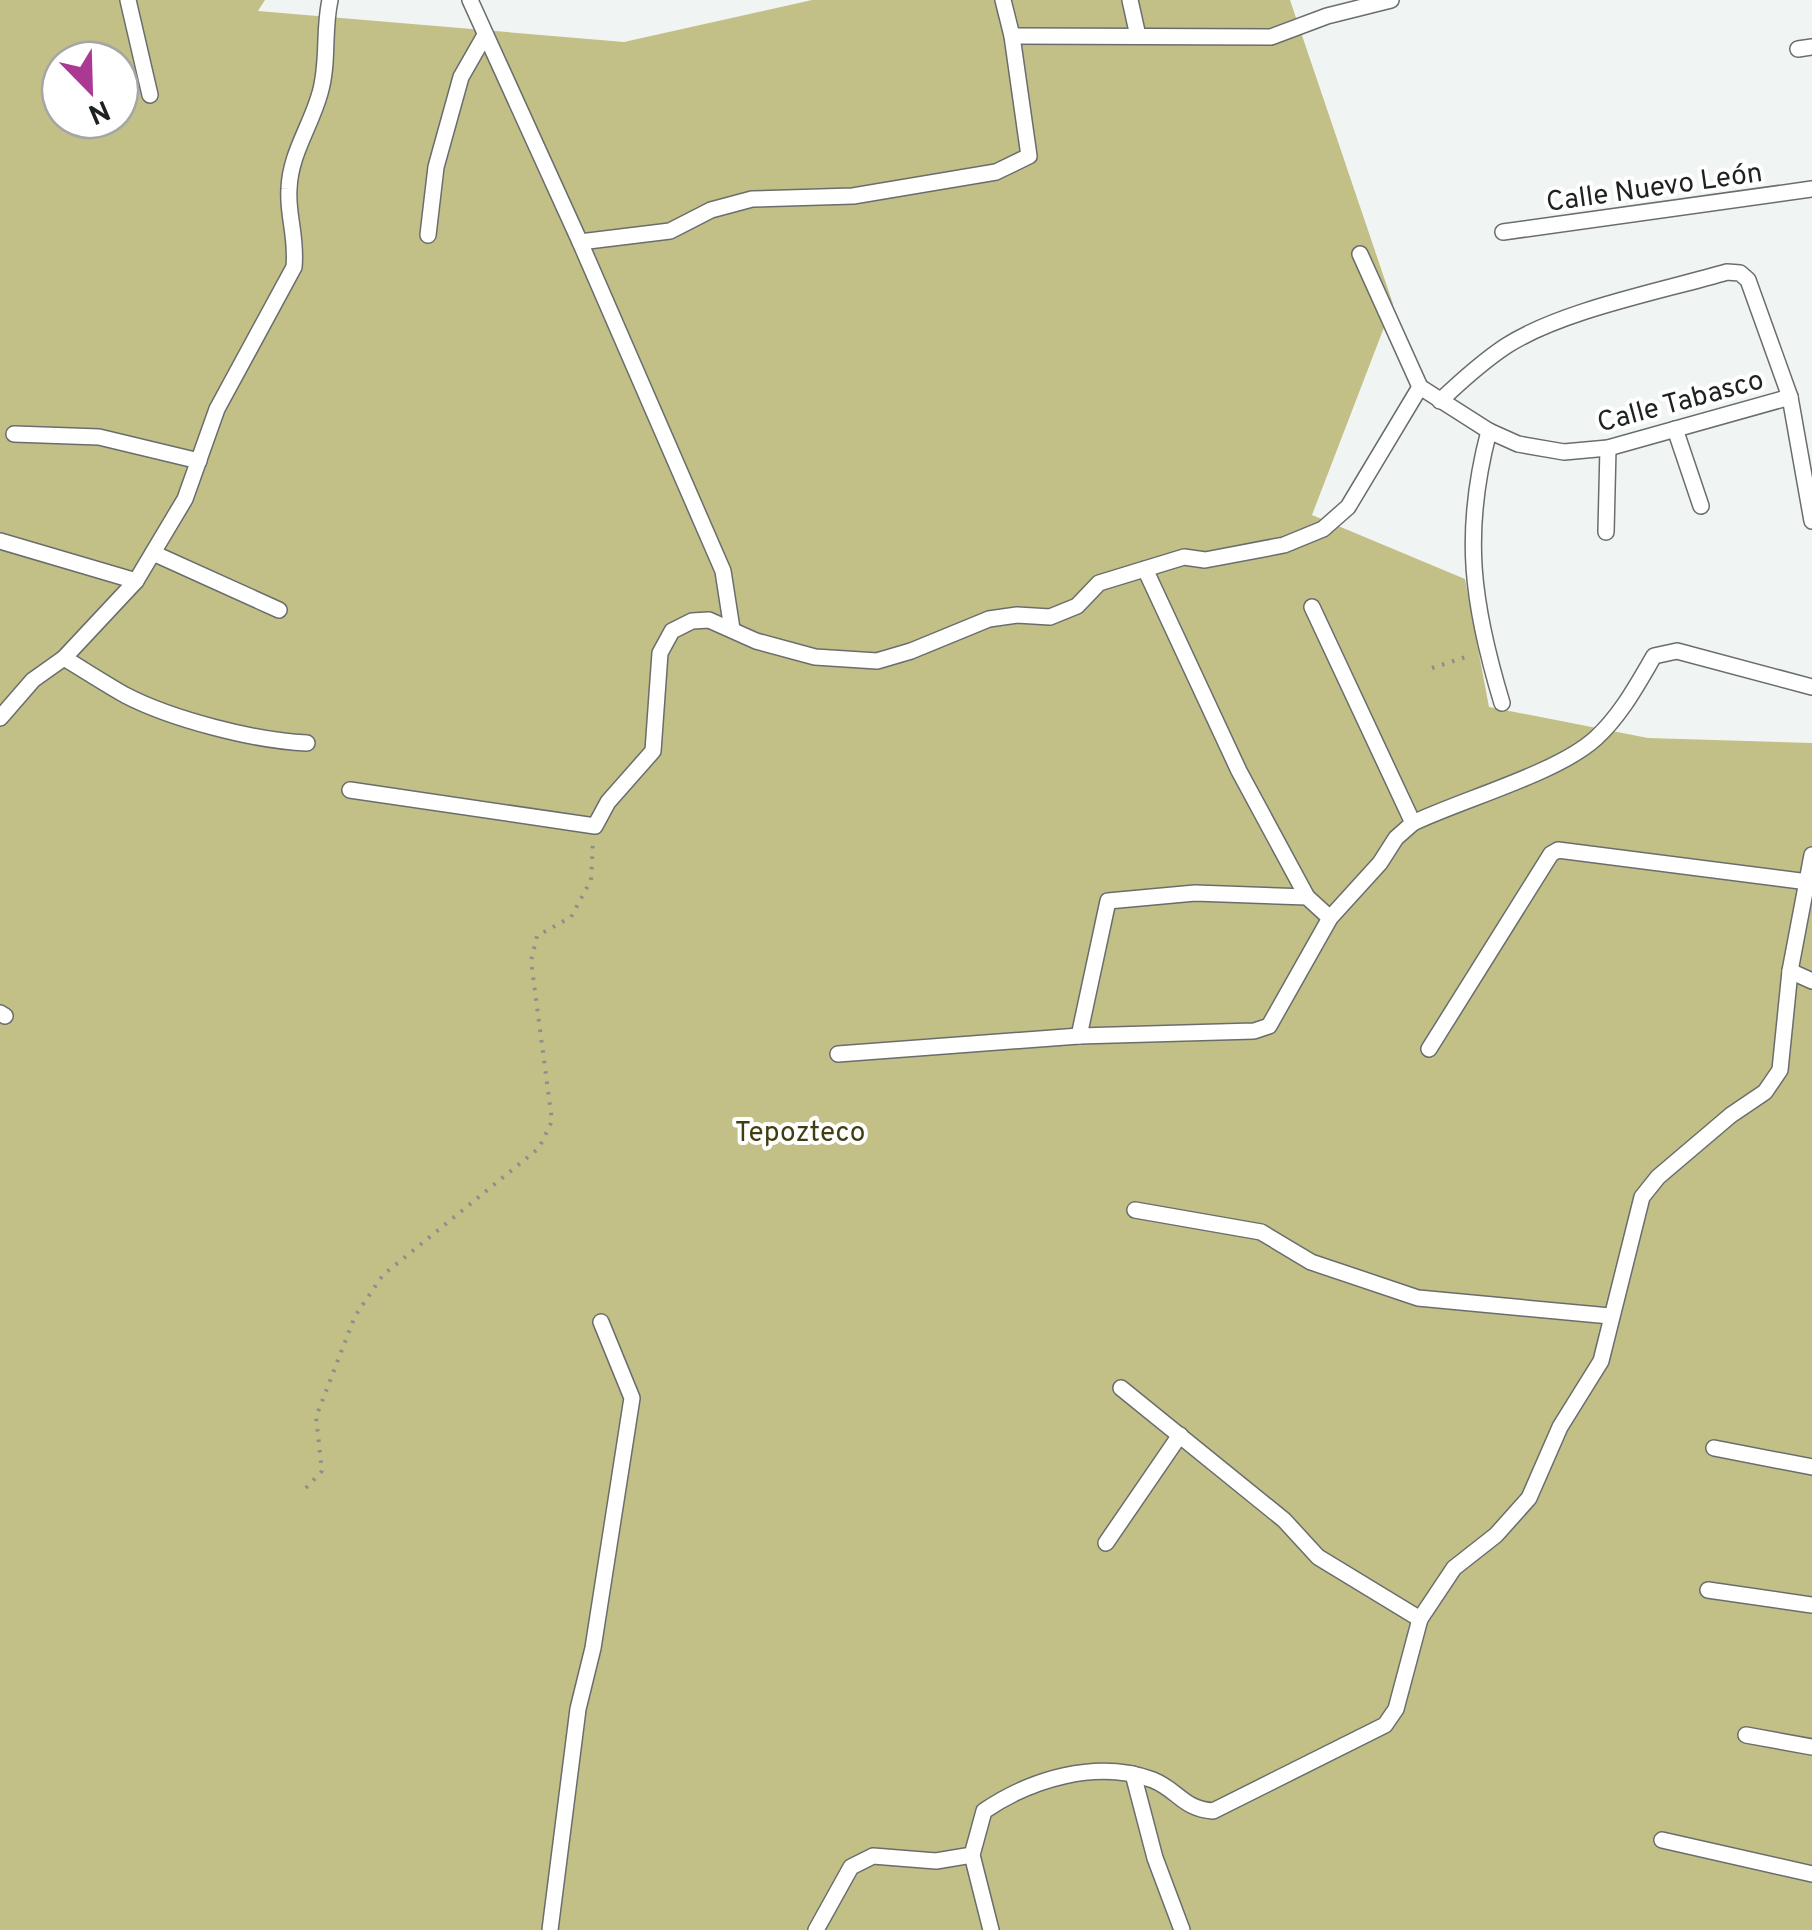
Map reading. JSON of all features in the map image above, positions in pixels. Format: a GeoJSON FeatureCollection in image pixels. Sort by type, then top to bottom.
{"type":"FeatureCollection","features":[{"type":"Feature","properties":{"kind":"street"},"geometry":{"type":"LineString","coordinates":[[128,0],[150,95]]}},
{"type":"Feature","properties":{"kind":"street"},"geometry":{"type":"LineString","coordinates":[[0,718],[33,680],[64,658],[136,581],[185,499],[216,409],[294,266],[296,240],[288,191],[294,158],[320,94],[327,60],[330,0]]}},
{"type":"Feature","properties":{"kind":"street"},"geometry":{"type":"LineString","coordinates":[[470,0],[723,571],[732,629]]}},
{"type":"Feature","properties":{"kind":"street"},"geometry":{"type":"LineString","coordinates":[[580,242],[670,231],[711,210],[752,200],[853,196],[996,172],[1030,156],[1003,0]]}},
{"type":"Feature","properties":{"kind":"street"},"geometry":{"type":"LineString","coordinates":[[1130,0],[1138,36]]}},
{"type":"Feature","properties":{"kind":"street"},"geometry":{"type":"LineString","coordinates":[[1012,36],[1272,37],[1327,16],[1391,0]]}},
{"type":"Feature","properties":{"kind":"street"},"geometry":{"type":"LineString","coordinates":[[428,236],[436,168],[461,77],[484,34]]}},
{"type":"Feature","properties":{"kind":"street","name":"Calle Nuevo León"},"geometry":{"type":"LineString","coordinates":[[1503,232],[1812,189]]}},
{"type":"Feature","properties":{"kind":"street"},"geometry":{"type":"LineString","coordinates":[[350,790],[595,826],[608,802],[654,751],[660,653],[672,631],[692,620],[709,620],[756,641],[815,657],[877,660],[989,620],[1017,614],[1050,617],[1077,606],[1099,583],[1184,557],[1204,560],[1238,556],[1323,530],[1348,507],[1420,388],[1360,254]]}},
{"type":"Feature","properties":{"kind":"street"},"geometry":{"type":"LineString","coordinates":[[1440,401],[1470,372],[1506,346],[1543,327],[1727,272],[1740,273],[1748,280],[1805,433],[1805,494],[1812,521]]}},
{"type":"Feature","properties":{"kind":"street","name":"Calle Tabasco"},"geometry":{"type":"LineString","coordinates":[[1420,388],[1490,432],[1518,444],[1564,452],[1608,448],[1790,397]]}},
{"type":"Feature","properties":{"kind":"street"},"geometry":{"type":"LineString","coordinates":[[1675,429],[1701,506]]}},
{"type":"Feature","properties":{"kind":"street"},"geometry":{"type":"LineString","coordinates":[[1490,432],[1475,501],[1472,558],[1486,650],[1502,703]]}},
{"type":"Feature","properties":{"kind":"street"},"geometry":{"type":"LineString","coordinates":[[14,434],[99,437],[198,461]]}},
{"type":"Feature","properties":{"kind":"street"},"geometry":{"type":"LineString","coordinates":[[1606,532],[1608,448]]}},
{"type":"Feature","properties":{"kind":"street"},"geometry":{"type":"LineString","coordinates":[[0,541],[136,581]]}},
{"type":"Feature","properties":{"kind":"street"},"geometry":{"type":"LineString","coordinates":[[154,553],[279,610]]}},
{"type":"Feature","properties":{"kind":"street"},"geometry":{"type":"LineString","coordinates":[[1145,569],[1239,771],[1308,897],[1330,918]]}},
{"type":"Feature","properties":{"kind":"street"},"geometry":{"type":"LineString","coordinates":[[1312,608],[1413,824]]}},
{"type":"Feature","properties":{"kind":"street"},"geometry":{"type":"LineString","coordinates":[[838,1054],[1080,1036],[1254,1031],[1269,1026],[1330,918],[1380,863],[1396,838],[1413,824],[1559,762],[1594,740],[1627,703],[1654,656],[1677,651],[1812,687]]}},
{"type":"Feature","properties":{"kind":"street"},"geometry":{"type":"LineString","coordinates":[[64,658],[128,696],[198,722],[276,742],[307,743]]}},
{"type":"Feature","properties":{"kind":"street"},"geometry":{"type":"LineString","coordinates":[[1429,1049],[1550,854],[1558,850],[1808,882]]}},
{"type":"Feature","properties":{"kind":"street"},"geometry":{"type":"LineString","coordinates":[[990,1930],[972,1856],[984,1811],[1010,1793],[1053,1778],[1106,1771],[1157,1781],[1194,1810],[1213,1811],[1385,1725],[1396,1709],[1420,1619],[1454,1568],[1496,1535],[1529,1498],[1560,1426],[1601,1361],[1642,1197],[1658,1178],[1731,1115],[1764,1092],[1780,1070],[1790,971],[1812,855]]}},
{"type":"Feature","properties":{"kind":"street"},"geometry":{"type":"LineString","coordinates":[[1080,1036],[1108,901],[1194,893],[1308,897]]}},
{"type":"Feature","properties":{"kind":"street"},"geometry":{"type":"LineString","coordinates":[[1790,971],[1812,981]]}},
{"type":"Feature","properties":{"kind":"street"},"geometry":{"type":"LineString","coordinates":[[1136,1210],[1261,1232],[1311,1262],[1418,1298],[1610,1316]]}},
{"type":"Feature","properties":{"kind":"street"},"geometry":{"type":"LineString","coordinates":[[550,1930],[578,1709],[593,1648],[632,1398],[601,1322]]}},
{"type":"Feature","properties":{"kind":"street"},"geometry":{"type":"LineString","coordinates":[[1121,1388],[1284,1520],[1318,1557],[1420,1619]]}},
{"type":"Feature","properties":{"kind":"street"},"geometry":{"type":"LineString","coordinates":[[1106,1544],[1180,1435]]}},
{"type":"Feature","properties":{"kind":"street"},"geometry":{"type":"LineString","coordinates":[[1714,1448],[1812,1467]]}},
{"type":"Feature","properties":{"kind":"street"},"geometry":{"type":"LineString","coordinates":[[1708,1590],[1812,1605]]}},
{"type":"Feature","properties":{"kind":"street"},"geometry":{"type":"LineString","coordinates":[[1746,1735],[1812,1747]]}},
{"type":"Feature","properties":{"kind":"street"},"geometry":{"type":"LineString","coordinates":[[1133,1774],[1154,1858],[1182,1930]]}},
{"type":"Feature","properties":{"kind":"street"},"geometry":{"type":"LineString","coordinates":[[1662,1840],[1812,1874]]}},
{"type":"Feature","properties":{"kind":"street"},"geometry":{"type":"LineString","coordinates":[[816,1930],[850,1867],[872,1856],[936,1861],[972,1856]]}},
{"type":"Feature","properties":{"kind":"path"},"geometry":{"type":"LineString","coordinates":[[1432,668],[1486,650]]}},
{"type":"Feature","properties":{"kind":"path"},"geometry":{"type":"LineString","coordinates":[[306,1488],[322,1471],[316,1417],[355,1316],[382,1276],[539,1148],[552,1121],[531,961],[537,936],[571,917],[591,880],[595,826]]}},
{"type":"Feature","properties":{"kind":"green space","name":"Tepozteco"},"geometry":{"type":"Polygon","coordinates":[[[0,0],[265,0],[258,11],[624,42],[812,0],[1290,0],[1393,304],[1312,515],[1465,579],[1489,707],[1648,738],[1812,743],[1812,1930],[0,1930],[0,0]]]}}]}
